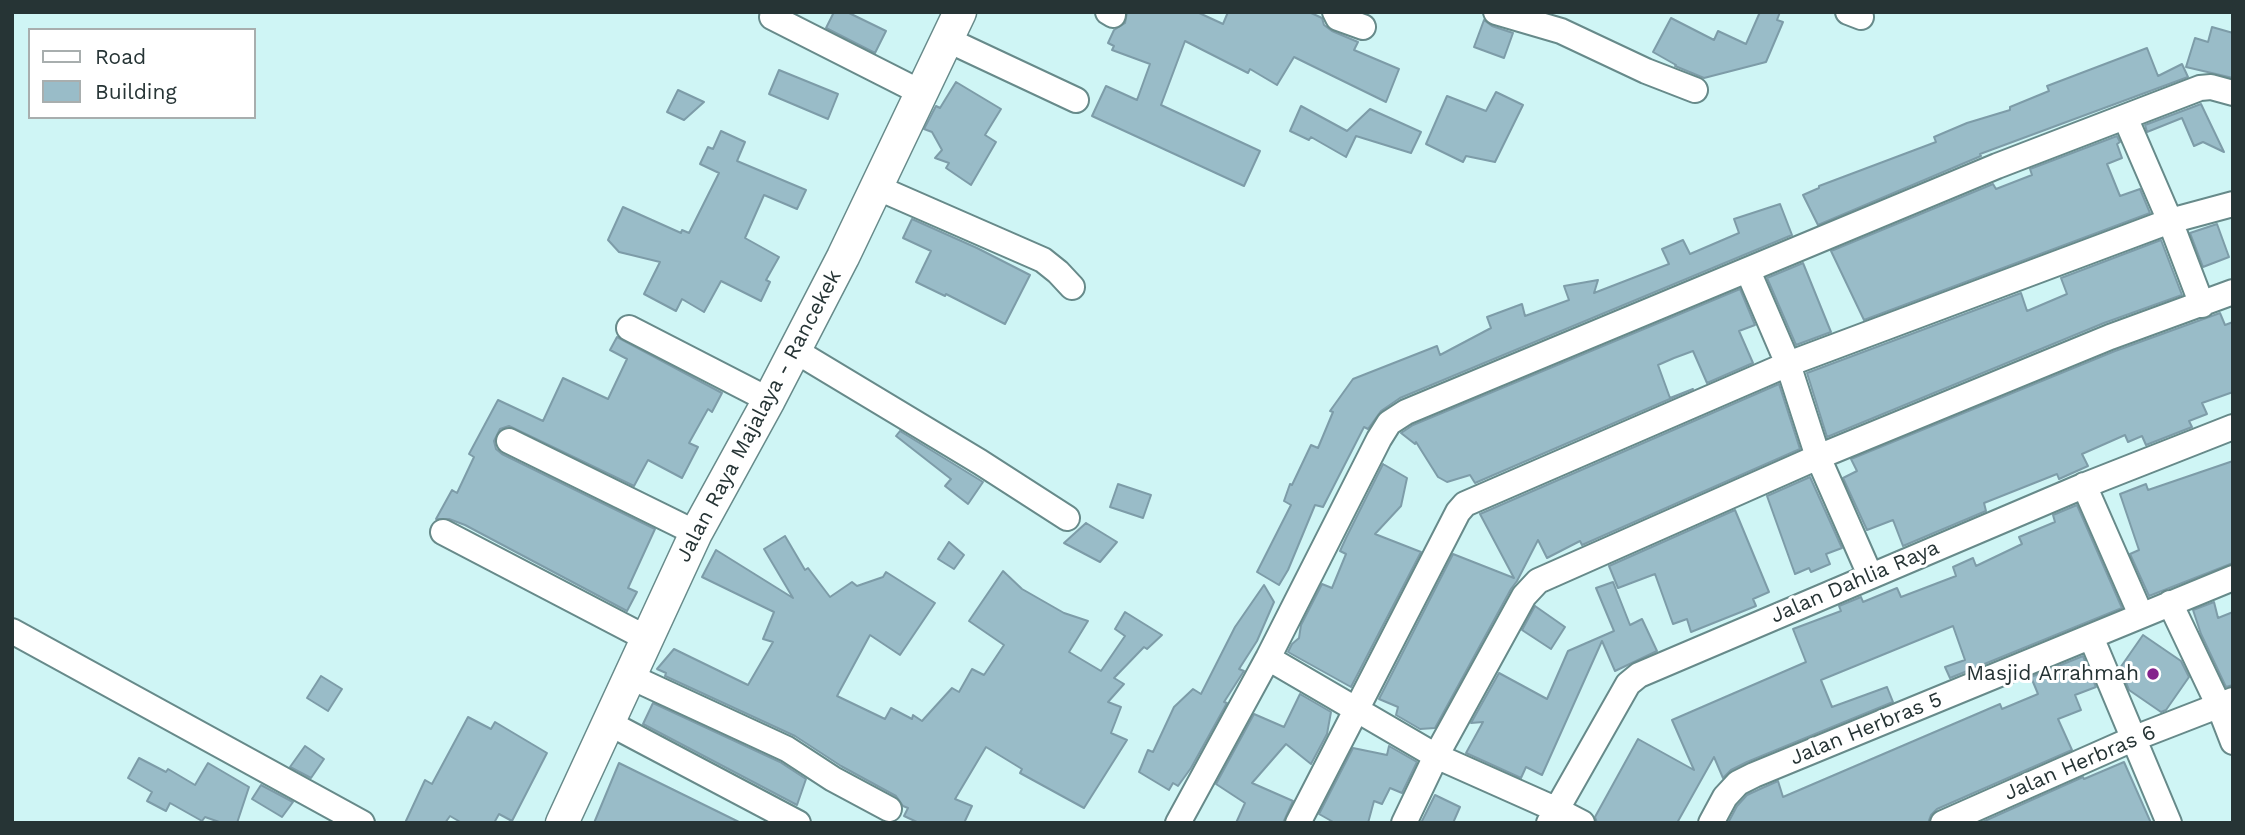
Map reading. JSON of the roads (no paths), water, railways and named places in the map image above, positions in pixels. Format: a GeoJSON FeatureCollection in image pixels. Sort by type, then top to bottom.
{"type":"FeatureCollection","features":[{"type":"Feature","properties":{"kind":"main road","name":"Jalan Raya Majalaya - Rancekek"},"geometry":{"type":"LineString","coordinates":[[562,823],[696,533],[769,400],[954,26]]}},
{"type":"Feature","properties":{"kind":"street"},"geometry":{"type":"LineString","coordinates":[[1335,12],[1338,18],[1363,27]]}},
{"type":"Feature","properties":{"kind":"street"},"geometry":{"type":"LineString","coordinates":[[1496,12],[1561,31],[1646,71],[1695,90]]}},
{"type":"Feature","properties":{"kind":"street"},"geometry":{"type":"LineString","coordinates":[[772,17],[922,93]]}},
{"type":"Feature","properties":{"kind":"street"},"geometry":{"type":"LineString","coordinates":[[954,26],[1076,100]]}},
{"type":"Feature","properties":{"kind":"street"},"geometry":{"type":"LineString","coordinates":[[1178,823],[1268,658],[1389,423],[1406,412],[1997,166],[2200,88],[2211,87],[2233,93]]}},
{"type":"Feature","properties":{"kind":"street"},"geometry":{"type":"LineString","coordinates":[[2126,117],[2202,305]]}},
{"type":"Feature","properties":{"kind":"street"},"geometry":{"type":"LineString","coordinates":[[876,187],[1043,260],[1072,287]]}},
{"type":"Feature","properties":{"kind":"street"},"geometry":{"type":"LineString","coordinates":[[1298,823],[1458,512],[1465,504],[1788,364],[2170,221],[2233,204]]}},
{"type":"Feature","properties":{"kind":"street"},"geometry":{"type":"LineString","coordinates":[[1748,271],[1788,364],[1818,457],[1870,575]]}},
{"type":"Feature","properties":{"kind":"street"},"geometry":{"type":"LineString","coordinates":[[1404,823],[1436,756],[1524,596],[1538,581],[1818,457],[2110,337],[2233,292]]}},
{"type":"Feature","properties":{"kind":"street"},"geometry":{"type":"LineString","coordinates":[[629,328],[769,400]]}},
{"type":"Feature","properties":{"kind":"street"},"geometry":{"type":"LineString","coordinates":[[794,350],[980,461],[1067,518]]}},
{"type":"Feature","properties":{"kind":"street","name":"Jalan Dahlia Raya"},"geometry":{"type":"LineString","coordinates":[[1552,816],[1628,684],[1639,676],[2084,485],[2233,427]]}},
{"type":"Feature","properties":{"kind":"street"},"geometry":{"type":"LineString","coordinates":[[509,442],[696,533]]}},
{"type":"Feature","properties":{"kind":"street"},"geometry":{"type":"LineString","coordinates":[[2084,485],[2141,615]]}},
{"type":"Feature","properties":{"kind":"street"},"geometry":{"type":"LineString","coordinates":[[443,532],[646,638]]}},
{"type":"Feature","properties":{"kind":"street","name":"Jalan Herbras 5"},"geometry":{"type":"LineString","coordinates":[[1711,823],[1725,797],[1738,783],[1754,775],[2233,578]]}},
{"type":"Feature","properties":{"kind":"street"},"geometry":{"type":"LineString","coordinates":[[2170,603],[2226,704],[2233,742]]}},
{"type":"Feature","properties":{"kind":"street"},"geometry":{"type":"LineString","coordinates":[[12,631],[362,823]]}},
{"type":"Feature","properties":{"kind":"street"},"geometry":{"type":"LineString","coordinates":[[2091,637],[2169,823]]}},
{"type":"Feature","properties":{"kind":"street"},"geometry":{"type":"LineString","coordinates":[[1268,658],[1436,756],[1552,816],[1582,823]]}},
{"type":"Feature","properties":{"kind":"street"},"geometry":{"type":"LineString","coordinates":[[629,676],[787,749],[833,779],[889,809]]}},
{"type":"Feature","properties":{"kind":"street","name":"Jalan Herbras 6"},"geometry":{"type":"LineString","coordinates":[[1943,823],[2134,738],[2226,704]]}},
{"type":"Feature","properties":{"kind":"street"},"geometry":{"type":"LineString","coordinates":[[607,722],[799,823]]}},
{"type":"Feature","properties":{"kind":"place","name":"Masjid Arrahmah"},"geometry":{"type":"Point","coordinates":[2153,674]}}]}
